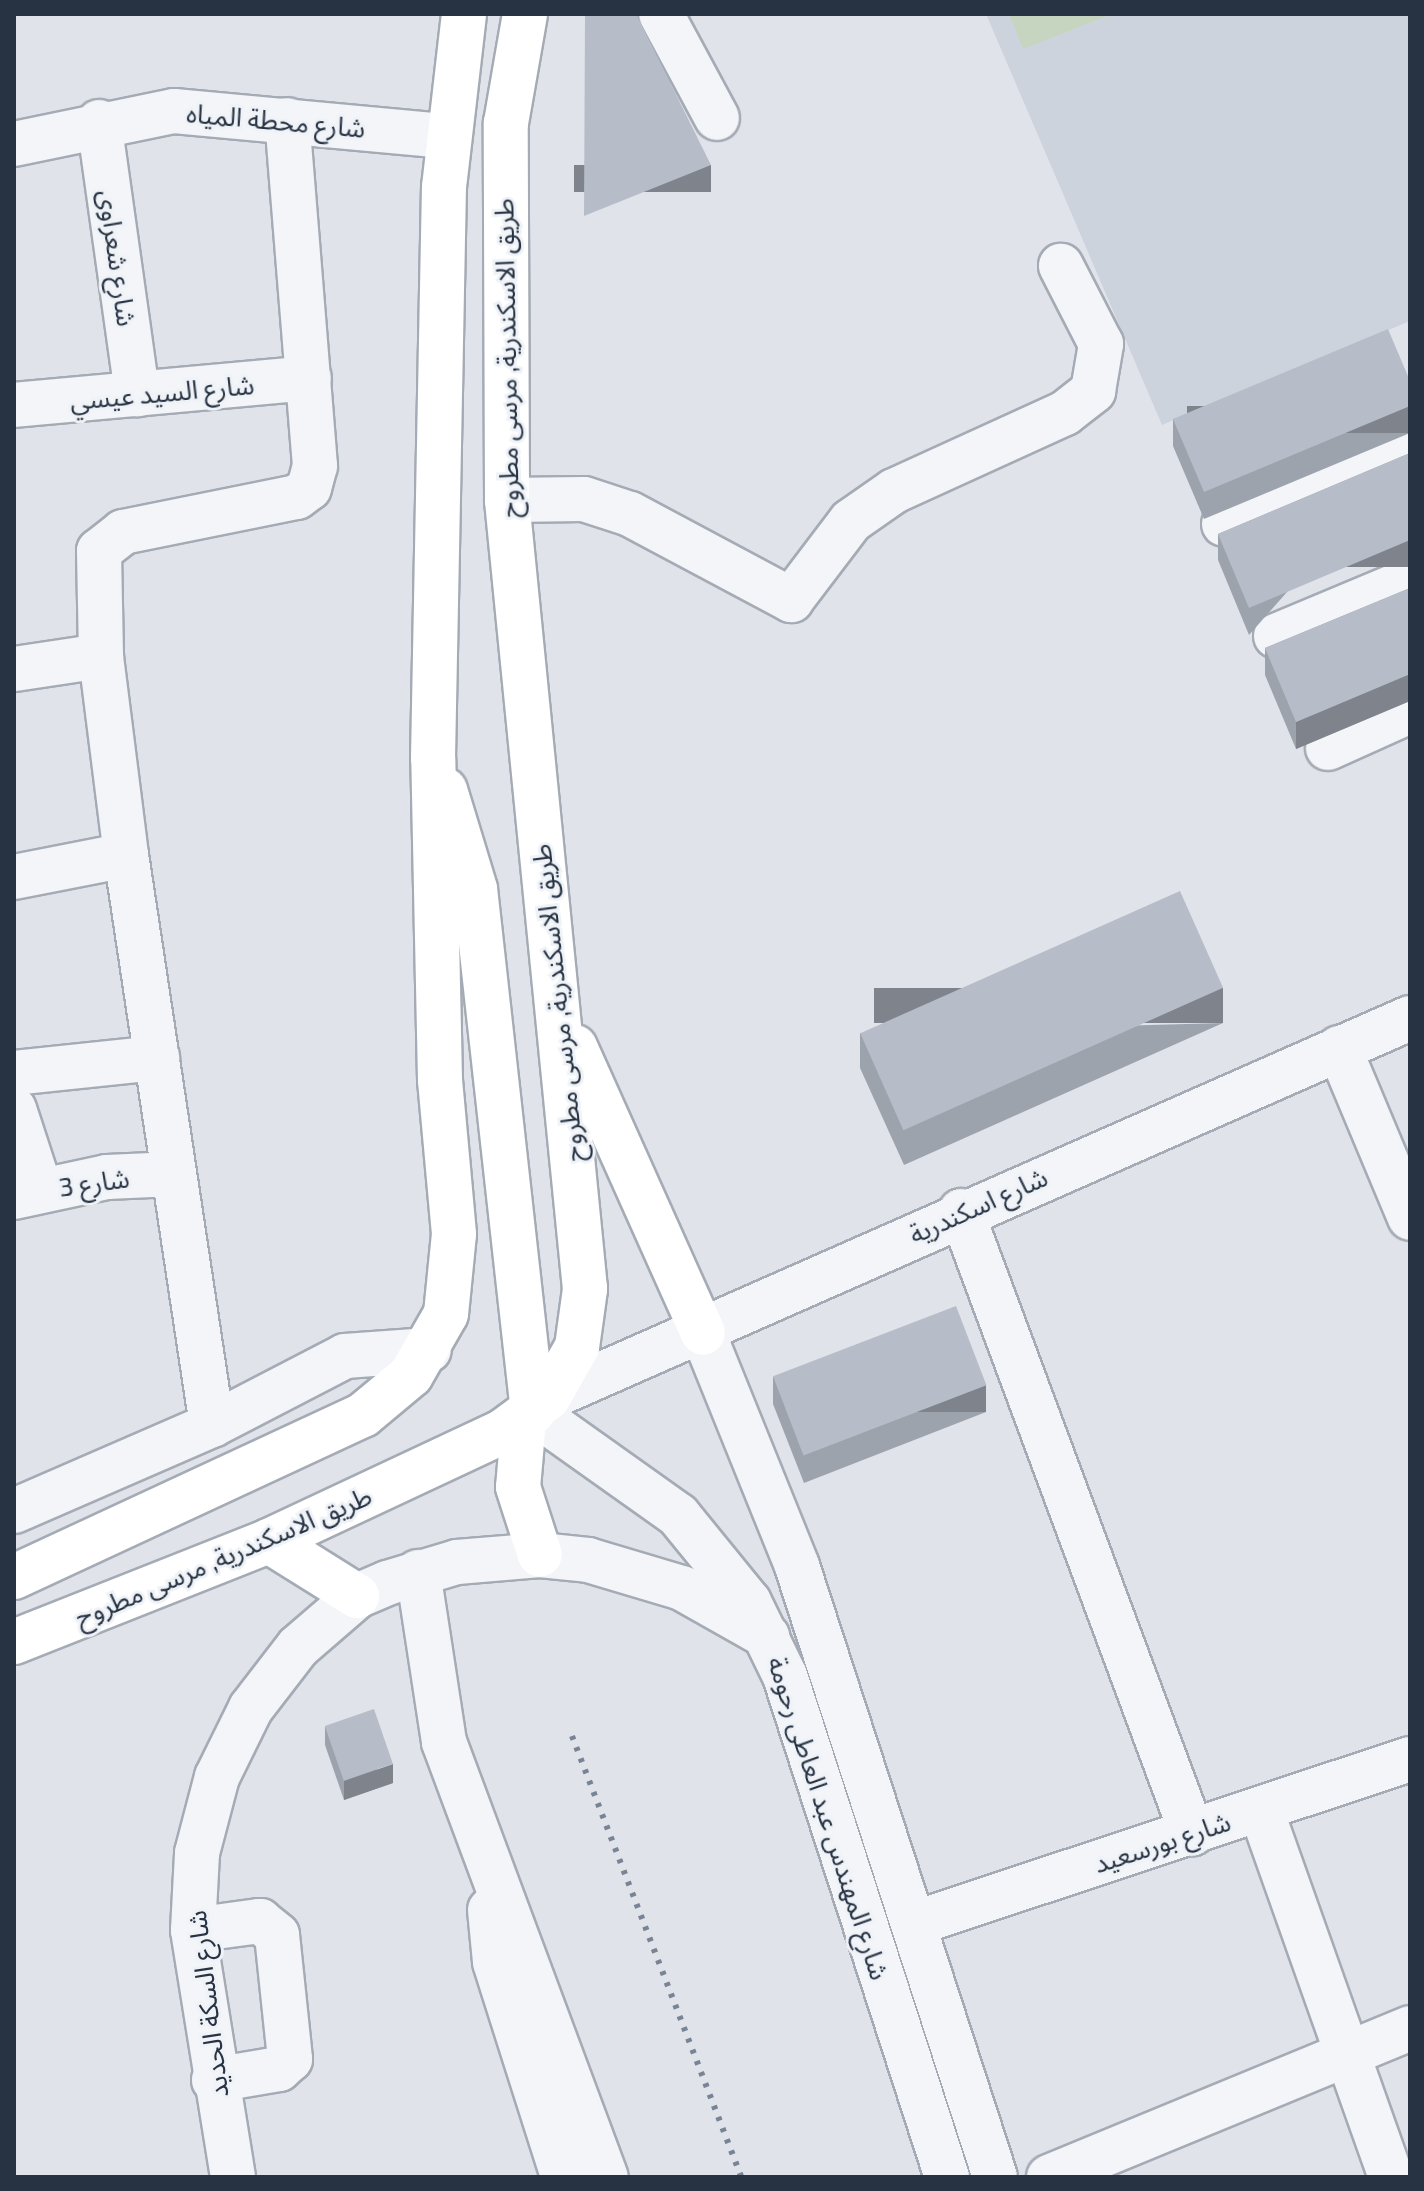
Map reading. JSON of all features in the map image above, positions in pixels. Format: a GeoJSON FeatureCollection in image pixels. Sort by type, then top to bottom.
{"type":"FeatureCollection","features":[{"type":"Feature","properties":{"kind":"main road"},"geometry":{"type":"LineString","coordinates":[[14,1577],[363,1415],[429,1350],[455,1275],[440,1080],[433,758],[446,136],[464,14]]}},
{"type":"Feature","properties":{"kind":"main road","name":"طريق الاسكندرية, مرسى مطروح"},"geometry":{"type":"LineString","coordinates":[[14,1642],[269,1541],[535,1410],[577,1347],[585,1289],[561,1018],[519,674],[507,500],[505,137],[525,14]]}},
{"type":"Feature","properties":{"kind":"main road"},"geometry":{"type":"LineString","coordinates":[[433,758],[474,880],[535,1410],[518,1487],[540,1555]]}},
{"type":"Feature","properties":{"kind":"main road"},"geometry":{"type":"LineString","coordinates":[[561,1018],[703,1333]]}},
{"type":"Feature","properties":{"kind":"main road"},"geometry":{"type":"LineString","coordinates":[[269,1541],[357,1596]]}},
{"type":"Feature","properties":{"kind":"street"},"geometry":{"type":"LineString","coordinates":[[661,14],[717,118]]}},
{"type":"Feature","properties":{"kind":"street","name":"شارع محطة المياه"},"geometry":{"type":"LineString","coordinates":[[14,144],[99,122],[212,111],[446,136]]}},
{"type":"Feature","properties":{"kind":"street"},"geometry":{"type":"LineString","coordinates":[[212,1425],[126,855],[101,656],[104,541],[309,488],[315,466],[287,120]]}},
{"type":"Feature","properties":{"kind":"street","name":"شارع شعراوى"},"geometry":{"type":"LineString","coordinates":[[99,122],[137,394]]}},
{"type":"Feature","properties":{"kind":"street"},"geometry":{"type":"LineString","coordinates":[[507,500],[584,499],[630,514],[791,600],[851,521],[894,491],[1065,413],[1093,391],[1101,344],[1061,266]]}},
{"type":"Feature","properties":{"kind":"street","name":"شارع السيد عيسي"},"geometry":{"type":"LineString","coordinates":[[14,405],[309,378]]}},
{"type":"Feature","properties":{"kind":"street"},"geometry":{"type":"LineString","coordinates":[[1224,524],[1410,446]]}},
{"type":"Feature","properties":{"kind":"street"},"geometry":{"type":"LineString","coordinates":[[1276,636],[1410,580]]}},
{"type":"Feature","properties":{"kind":"street"},"geometry":{"type":"LineString","coordinates":[[14,669],[101,656]]}},
{"type":"Feature","properties":{"kind":"street"},"geometry":{"type":"LineString","coordinates":[[1328,748],[1410,711]]}},
{"type":"Feature","properties":{"kind":"street"},"geometry":{"type":"LineString","coordinates":[[14,877],[126,855]]}},
{"type":"Feature","properties":{"kind":"street","name":"شارع اسكندرية"},"geometry":{"type":"LineString","coordinates":[[535,1410],[961,1211],[1410,1018]]}},
{"type":"Feature","properties":{"kind":"street"},"geometry":{"type":"LineString","coordinates":[[1339,1048],[1410,1218]]}},
{"type":"Feature","properties":{"kind":"street"},"geometry":{"type":"LineString","coordinates":[[14,1073],[157,1058]]}},
{"type":"Feature","properties":{"kind":"street"},"geometry":{"type":"LineString","coordinates":[[14,1109],[27,1193]]}},
{"type":"Feature","properties":{"kind":"street","name":"شارع 3"},"geometry":{"type":"LineString","coordinates":[[27,1193],[174,1174]]}},
{"type":"Feature","properties":{"kind":"street"},"geometry":{"type":"LineString","coordinates":[[961,1211],[1192,1833]]}},
{"type":"Feature","properties":{"kind":"street","name":"شارع المهندس عبد العاطى رحومة"},"geometry":{"type":"LineString","coordinates":[[703,1333],[797,1566],[995,2177]]}},
{"type":"Feature","properties":{"kind":"street"},"geometry":{"type":"LineString","coordinates":[[14,1511],[212,1425],[345,1356],[429,1350]]}},
{"type":"Feature","properties":{"kind":"street","name":"شارع المهندس عبد العاطى رحومة"},"geometry":{"type":"LineString","coordinates":[[535,1410],[678,1515],[728,1571],[767,1636],[947,2177]]}},
{"type":"Feature","properties":{"kind":"street","name":"شارع السكة الحديد"},"geometry":{"type":"LineString","coordinates":[[233,2177],[214,2080],[193,1930],[197,1853],[217,1777],[251,1708],[298,1647],[357,1596],[418,1572],[540,1555],[647,1575],[767,1636]]}},
{"type":"Feature","properties":{"kind":"street"},"geometry":{"type":"LineString","coordinates":[[418,1572],[444,1742],[606,2177]]}},
{"type":"Feature","properties":{"kind":"street","name":"شارع بورسعيد"},"geometry":{"type":"LineString","coordinates":[[913,1924],[1410,1759]]}},
{"type":"Feature","properties":{"kind":"street"},"geometry":{"type":"LineString","coordinates":[[1261,1810],[1345,2055],[1391,2177]]}},
{"type":"Feature","properties":{"kind":"street"},"geometry":{"type":"LineString","coordinates":[[484,1843],[495,1962],[563,2177]]}},
{"type":"Feature","properties":{"kind":"street"},"geometry":{"type":"LineString","coordinates":[[193,1930],[260,1921],[277,1935],[290,2059],[279,2069],[214,2080]]}},
{"type":"Feature","properties":{"kind":"street"},"geometry":{"type":"LineString","coordinates":[[1049,2177],[1410,2028]]}},
{"type":"Feature","properties":{"kind":"shaded area"},"geometry":{"type":"Polygon","coordinates":[[[986,14],[1410,14],[1410,321],[1162,425],[986,14]]]}},
{"type":"Feature","properties":{"kind":"green space"},"geometry":{"type":"Polygon","coordinates":[[[1009,14],[1112,14],[1023,49],[1009,14]]]}},
{"type":"Feature","properties":{"kind":"building"},"geometry":{"type":"Polygon","coordinates":[[[585,14],[636,14],[711,165],[584,216],[585,14]]]}},
{"type":"Feature","properties":{"kind":"building"},"geometry":{"type":"Polygon","coordinates":[[[1388,329],[1410,381],[1410,406],[1204,492],[1173,419],[1388,329]]]}},
{"type":"Feature","properties":{"kind":"building"},"geometry":{"type":"Polygon","coordinates":[[[1410,453],[1410,540],[1249,608],[1218,534],[1410,453]]]}},
{"type":"Feature","properties":{"kind":"building"},"geometry":{"type":"Polygon","coordinates":[[[1410,588],[1410,674],[1296,722],[1265,648],[1410,588]]]}},
{"type":"Feature","properties":{"kind":"building"},"geometry":{"type":"Polygon","coordinates":[[[1180,891],[1223,988],[903,1130],[860,1033],[1180,891]]]}},
{"type":"Feature","properties":{"kind":"building"},"geometry":{"type":"Polygon","coordinates":[[[956,1306],[986,1385],[803,1456],[773,1376],[956,1306]]]}},
{"type":"Feature","properties":{"kind":"building"},"geometry":{"type":"Polygon","coordinates":[[[374,1709],[393,1764],[344,1781],[325,1726],[374,1709]]]}},
{"type":"Feature","properties":{"kind":"railway"},"geometry":{"type":"LineString","coordinates":[[572,1736],[741,2177]]}}]}
